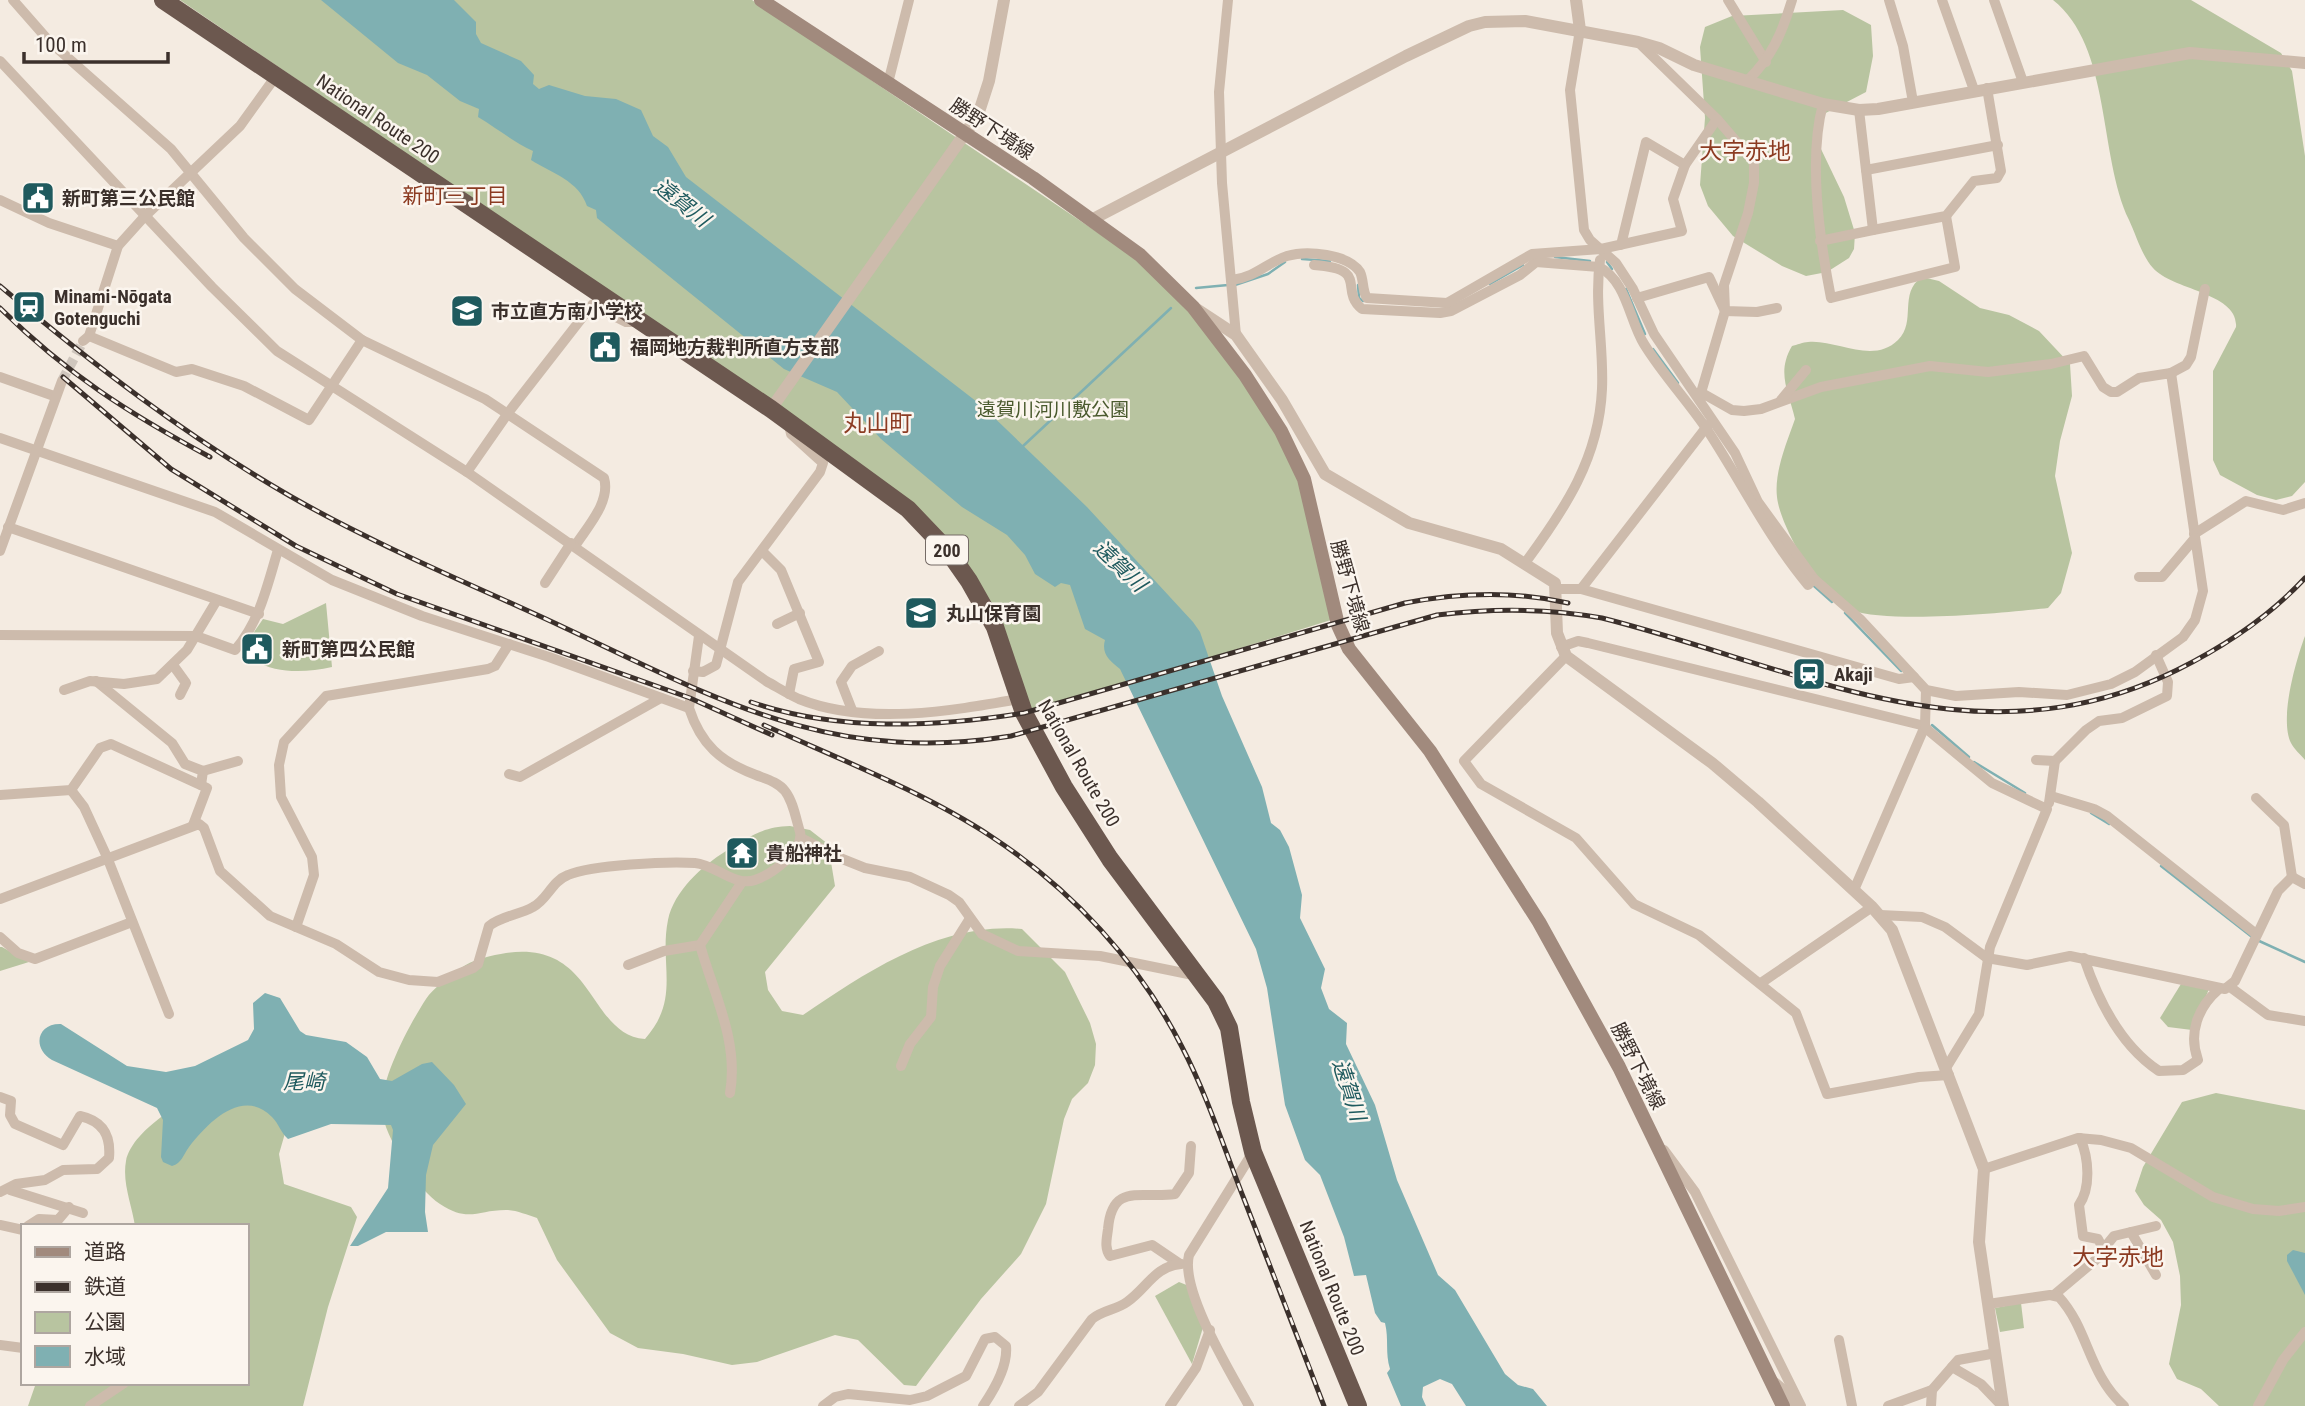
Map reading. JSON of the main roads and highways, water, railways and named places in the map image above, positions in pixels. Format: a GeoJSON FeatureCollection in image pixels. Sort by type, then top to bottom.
{"type":"FeatureCollection","features":[{"type":"Feature","properties":{"kind":"highway","name":"National Route 200"},"geometry":{"type":"LineString","coordinates":[[163,0],[641,321],[773,406],[790,423],[908,509],[948,551],[969,581],[995,628],[1019,699],[1064,787],[1110,859],[1216,1001],[1229,1028],[1241,1102],[1253,1152],[1358,1406]]}},
{"type":"Feature","properties":{"kind":"main road","name":"勝野下境線"},"geometry":{"type":"LineString","coordinates":[[761,0],[888,83],[963,141],[1093,219],[1140,255],[1193,307],[1245,375],[1292,451],[1304,479],[1338,625],[1349,649],[1430,751],[1532,910],[1619,1068],[1783,1406]]}},
{"type":"Feature","properties":{"kind":"water","name":"遠賀川"},"geometry":{"type":"Polygon","coordinates":[[[321,0],[454,0],[476,22],[476,34],[481,43],[521,61],[534,75],[533,84],[539,89],[549,85],[585,96],[616,99],[641,110],[653,136],[668,147],[686,177],[981,405],[1087,507],[1193,622],[1200,632],[1222,696],[1262,787],[1271,823],[1280,830],[1289,847],[1302,895],[1300,918],[1325,969],[1321,988],[1329,1009],[1347,1023],[1346,1044],[1375,1105],[1397,1180],[1438,1275],[1455,1290],[1505,1374],[1518,1385],[1533,1389],[1547,1406],[1466,1406],[1452,1384],[1440,1379],[1423,1387],[1422,1397],[1426,1406],[1401,1406],[1387,1373],[1390,1369],[1385,1323],[1381,1322],[1375,1313],[1366,1275],[1354,1276],[1344,1237],[1320,1175],[1305,1160],[1285,1105],[1267,988],[1256,949],[1120,669],[1105,653],[1105,640],[1085,629],[1070,585],[1061,583],[1055,587],[1035,574],[1025,555],[1007,535],[962,507],[881,439],[837,392],[784,369],[597,218],[596,210],[587,206],[578,190],[531,160],[533,151],[478,117],[479,109],[460,101],[427,75],[398,63],[321,0]]]}},
{"type":"Feature","properties":{"kind":"water","name":"尾崎"},"geometry":{"type":"Polygon","coordinates":[[[265,993],[280,998],[300,1031],[306,1035],[346,1042],[367,1057],[380,1079],[392,1081],[422,1064],[432,1062],[454,1085],[466,1104],[433,1145],[426,1175],[425,1212],[428,1232],[386,1232],[358,1246],[350,1246],[388,1188],[393,1130],[391,1125],[331,1124],[288,1139],[272,1117],[261,1109],[238,1107],[216,1119],[189,1147],[180,1161],[172,1166],[163,1162],[161,1157],[163,1120],[157,1108],[52,1060],[41,1049],[40,1037],[47,1027],[61,1024],[127,1066],[166,1072],[195,1066],[248,1040],[254,1029],[253,1003],[265,993]]]}},
{"type":"Feature","properties":{"kind":"water"},"geometry":{"type":"Polygon","coordinates":[[[2293,1250],[2305,1253],[2305,1295],[2287,1261],[2287,1255],[2293,1250]]]}},
{"type":"Feature","properties":{"kind":"waterway"},"geometry":{"type":"LineString","coordinates":[[1555,257],[1590,261]]}},
{"type":"Feature","properties":{"kind":"waterway"},"geometry":{"type":"LineString","coordinates":[[1302,259],[1330,261]]}},
{"type":"Feature","properties":{"kind":"waterway"},"geometry":{"type":"LineString","coordinates":[[1235,285],[1268,274],[1285,262]]}},
{"type":"Feature","properties":{"kind":"waterway"},"geometry":{"type":"LineString","coordinates":[[1607,262],[1612,269]]}},
{"type":"Feature","properties":{"kind":"waterway"},"geometry":{"type":"LineString","coordinates":[[1490,284],[1523,265]]}},
{"type":"Feature","properties":{"kind":"waterway"},"geometry":{"type":"LineString","coordinates":[[1196,288],[1228,285]]}},
{"type":"Feature","properties":{"kind":"waterway"},"geometry":{"type":"LineString","coordinates":[[1358,285],[1359,298],[1363,301]]}},
{"type":"Feature","properties":{"kind":"waterway"},"geometry":{"type":"LineString","coordinates":[[1626,289],[1645,334]]}},
{"type":"Feature","properties":{"kind":"waterway"},"geometry":{"type":"LineString","coordinates":[[1022,447],[1171,308]]}},
{"type":"Feature","properties":{"kind":"waterway"},"geometry":{"type":"LineString","coordinates":[[1653,349],[1678,383]]}},
{"type":"Feature","properties":{"kind":"waterway"},"geometry":{"type":"LineString","coordinates":[[1814,586],[1832,602]]}},
{"type":"Feature","properties":{"kind":"waterway"},"geometry":{"type":"LineString","coordinates":[[1845,613],[1901,671]]}},
{"type":"Feature","properties":{"kind":"waterway"},"geometry":{"type":"LineString","coordinates":[[1932,725],[1969,757]]}},
{"type":"Feature","properties":{"kind":"waterway"},"geometry":{"type":"LineString","coordinates":[[1974,762],[2025,793]]}},
{"type":"Feature","properties":{"kind":"waterway"},"geometry":{"type":"LineString","coordinates":[[2091,813],[2109,824]]}},
{"type":"Feature","properties":{"kind":"waterway"},"geometry":{"type":"LineString","coordinates":[[2161,866],[2252,937]]}},
{"type":"Feature","properties":{"kind":"waterway"},"geometry":{"type":"LineString","coordinates":[[2257,940],[2305,962]]}},
{"type":"Feature","properties":{"kind":"tunnel"},"geometry":{"type":"LineString","coordinates":[[62,381],[83,341]]}},
{"type":"Feature","properties":{"kind":"railway"},"geometry":{"type":"LineString","coordinates":[[0,286],[105,371],[177,424],[251,473],[353,530],[715,697],[770,717],[825,732],[883,741],[944,743],[1011,736],[1437,615],[1499,610],[1561,612],[1602,618],[1817,682],[1888,700],[1958,710],[2030,711],[2103,698],[2177,670],[2245,630],[2276,606],[2305,578]]}},
{"type":"Feature","properties":{"kind":"railway"},"geometry":{"type":"LineString","coordinates":[[0,308],[50,353],[99,391],[210,457]]}},
{"type":"Feature","properties":{"kind":"railway"},"geometry":{"type":"LineString","coordinates":[[63,377],[171,469],[296,546],[397,594],[690,698],[772,735]]}},
{"type":"Feature","properties":{"kind":"railway"},"geometry":{"type":"LineString","coordinates":[[751,702],[784,712],[852,722],[921,724],[990,718],[1024,713],[1405,603],[1486,595],[1568,603]]}},
{"type":"Feature","properties":{"kind":"railway"},"geometry":{"type":"LineString","coordinates":[[764,725],[910,791],[992,837],[1049,880],[1124,957],[1165,1016],[1199,1084],[1324,1406]]}},
{"type":"Feature","properties":{"kind":"place","name":"新町第三公民館"},"geometry":{"type":"Point","coordinates":[38,198]}},
{"type":"Feature","properties":{"kind":"place","name":"Minami-Nōgata Gotenguchi"},"geometry":{"type":"Point","coordinates":[29,307]}},
{"type":"Feature","properties":{"kind":"place","name":"市立直方南小学校"},"geometry":{"type":"Point","coordinates":[467,311]}},
{"type":"Feature","properties":{"kind":"place","name":"福岡地方裁判所直方支部"},"geometry":{"type":"Point","coordinates":[605,347]}},
{"type":"Feature","properties":{"kind":"place","name":"丸山保育園"},"geometry":{"type":"Point","coordinates":[921,613]}},
{"type":"Feature","properties":{"kind":"place","name":"新町第四公民館"},"geometry":{"type":"Point","coordinates":[257,649]}},
{"type":"Feature","properties":{"kind":"place","name":"Akaji"},"geometry":{"type":"Point","coordinates":[1809,674]}},
{"type":"Feature","properties":{"kind":"place","name":"貴船神社"},"geometry":{"type":"Point","coordinates":[742,853]}},
{"type":"Feature","properties":{"kind":"district","name":"大字赤地"},"geometry":{"type":"Point","coordinates":[1745,151]}},
{"type":"Feature","properties":{"kind":"district","name":"新町三丁目"},"geometry":{"type":"Point","coordinates":[455,196]}},
{"type":"Feature","properties":{"kind":"district","name":"丸山町"},"geometry":{"type":"Point","coordinates":[878,423]}},
{"type":"Feature","properties":{"kind":"district","name":"大字赤地"},"geometry":{"type":"Point","coordinates":[2118,1257]}},
{"type":"Feature","properties":{"kind":"park label","name":"遠賀川河川敷公園"},"geometry":{"type":"Point","coordinates":[1053,409]}}]}
